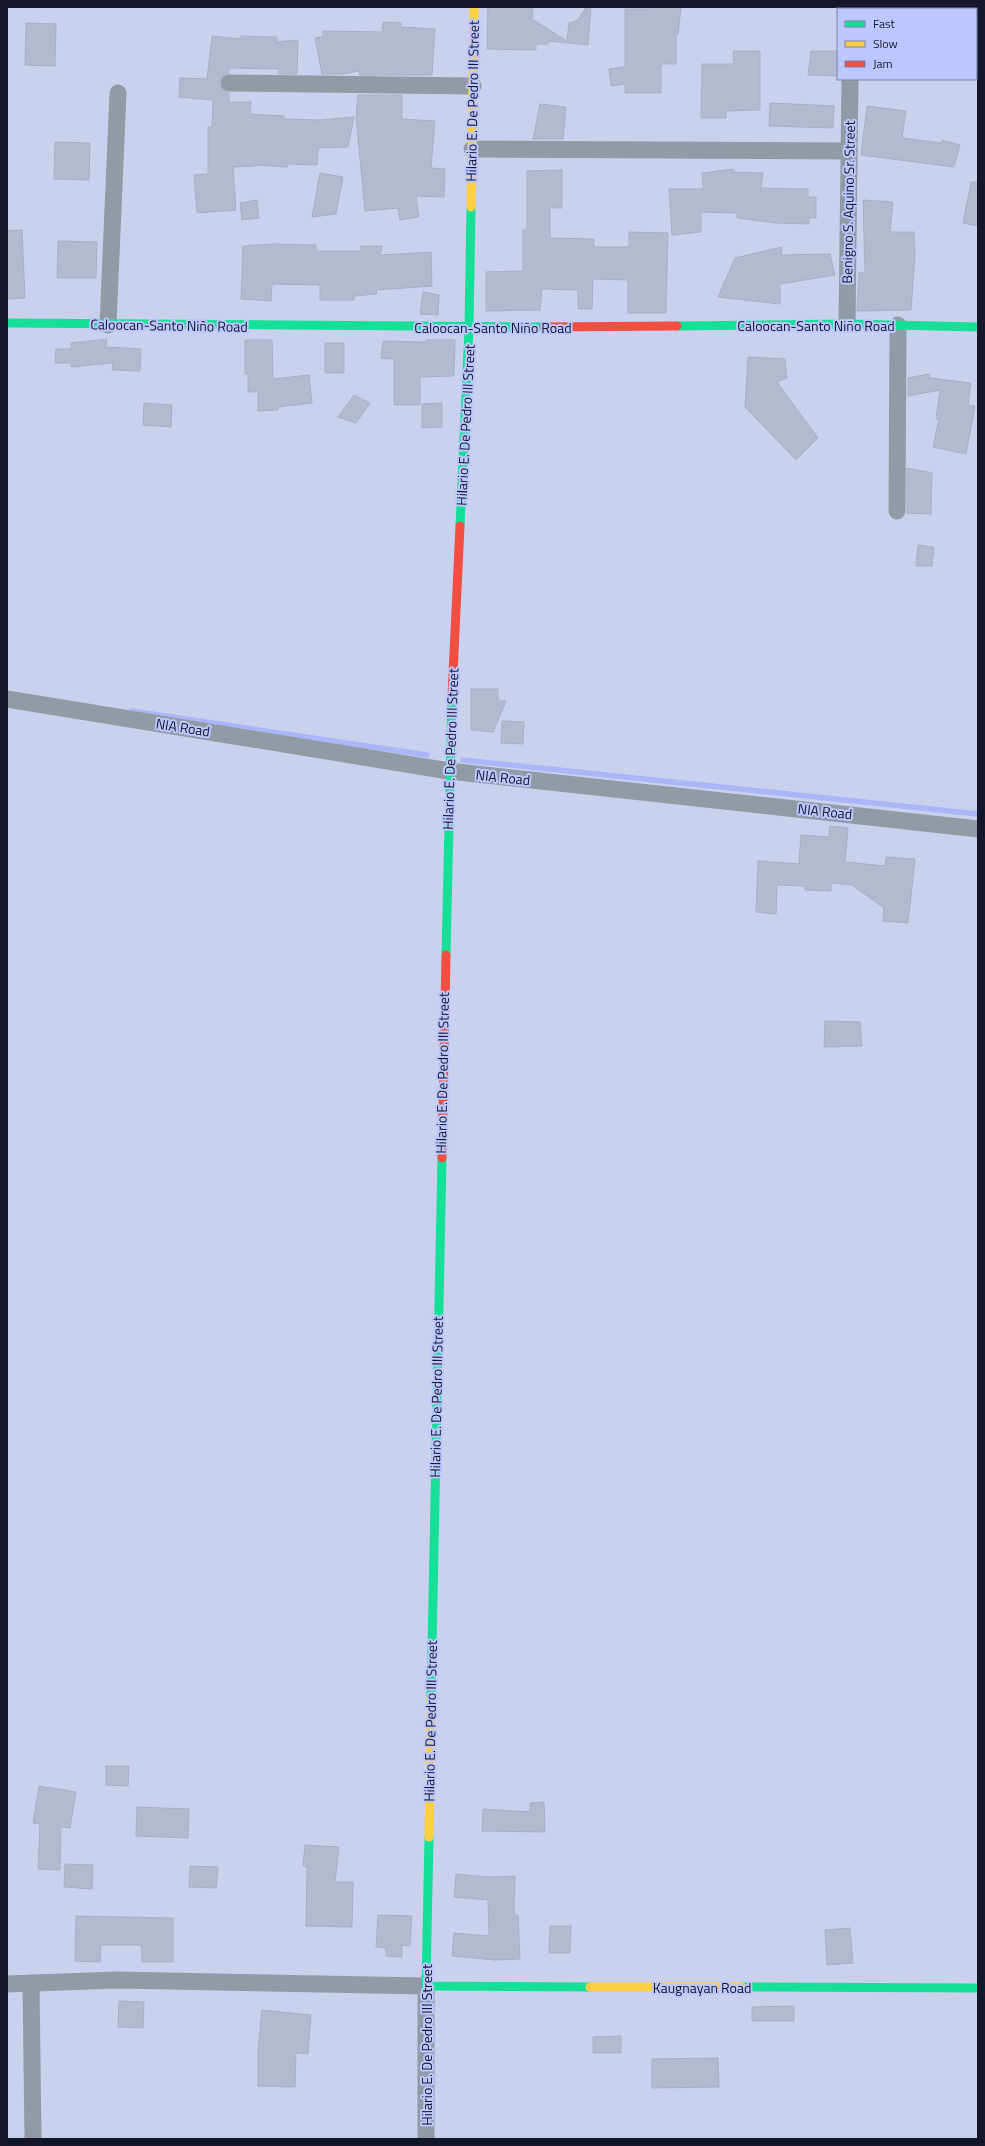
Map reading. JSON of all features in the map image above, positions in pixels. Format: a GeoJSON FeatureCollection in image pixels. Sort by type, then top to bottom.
{"type":"FeatureCollection","features":[{"type":"Feature","properties":{"kind":"street","name":"Hilario E. De Pedro III Street"},"geometry":{"type":"LineString","coordinates":[[426,2139],[426,1986],[449,771],[469,328],[474,7]]}},
{"type":"Feature","properties":{"kind":"street","name":"Benigno S. Aquino Sr. Street"},"geometry":{"type":"LineString","coordinates":[[847,324],[850,80]]}},
{"type":"Feature","properties":{"kind":"street"},"geometry":{"type":"LineString","coordinates":[[229,83],[472,86]]}},
{"type":"Feature","properties":{"kind":"street"},"geometry":{"type":"LineString","coordinates":[[108,325],[118,93]]}},
{"type":"Feature","properties":{"kind":"street"},"geometry":{"type":"LineString","coordinates":[[472,149],[849,151]]}},
{"type":"Feature","properties":{"kind":"street","name":"Caloocan-Santo Niño Road"},"geometry":{"type":"LineString","coordinates":[[7,324],[469,328],[847,324],[978,327]]}},
{"type":"Feature","properties":{"kind":"street"},"geometry":{"type":"LineString","coordinates":[[897,511],[898,325]]}},
{"type":"Feature","properties":{"kind":"street","name":"NIA Road"},"geometry":{"type":"LineString","coordinates":[[7,700],[449,771],[978,829]]}},
{"type":"Feature","properties":{"kind":"street"},"geometry":{"type":"LineString","coordinates":[[7,1984],[117,1980],[426,1986]]}},
{"type":"Feature","properties":{"kind":"street"},"geometry":{"type":"LineString","coordinates":[[31,1983],[33,2139]]}},
{"type":"Feature","properties":{"kind":"street","name":"Kaugnayan Road"},"geometry":{"type":"LineString","coordinates":[[426,1986],[978,1988]]}},
{"type":"Feature","properties":{"kind":"building"},"geometry":{"type":"Polygon","coordinates":[[[488,7],[533,7],[532,19],[567,41],[569,23],[578,20],[586,7],[591,7],[588,45],[548,41],[548,44],[536,44],[536,50],[487,49],[488,7]]]}},
{"type":"Feature","properties":{"kind":"building"},"geometry":{"type":"Polygon","coordinates":[[[654,7],[681,7],[678,34],[676,34],[676,64],[661,64],[661,93],[625,93],[625,84],[611,86],[609,69],[625,67],[625,9],[654,9],[654,7]]]}},
{"type":"Feature","properties":{"kind":"building"},"geometry":{"type":"Polygon","coordinates":[[[383,22],[401,23],[401,27],[435,29],[432,75],[359,75],[360,71],[341,74],[322,74],[315,38],[323,37],[323,31],[382,32],[383,22]]]}},
{"type":"Feature","properties":{"kind":"building"},"geometry":{"type":"Polygon","coordinates":[[[26,23],[56,24],[55,66],[25,65],[26,23]]]}},
{"type":"Feature","properties":{"kind":"building"},"geometry":{"type":"Polygon","coordinates":[[[212,36],[241,39],[241,36],[277,37],[277,42],[298,40],[297,74],[278,74],[279,69],[229,68],[229,73],[221,78],[219,83],[224,91],[229,93],[229,102],[251,102],[250,114],[284,116],[284,119],[320,120],[354,117],[348,147],[318,148],[317,165],[287,164],[287,167],[255,165],[233,167],[236,210],[197,213],[194,175],[208,174],[208,127],[212,127],[213,100],[179,97],[180,78],[207,79],[212,36]]]}},
{"type":"Feature","properties":{"kind":"building"},"geometry":{"type":"Polygon","coordinates":[[[733,51],[760,51],[760,110],[726,111],[726,118],[701,118],[702,64],[734,64],[733,51]]]}},
{"type":"Feature","properties":{"kind":"building"},"geometry":{"type":"Polygon","coordinates":[[[811,51],[837,51],[837,76],[808,75],[811,51]]]}},
{"type":"Feature","properties":{"kind":"building"},"geometry":{"type":"Polygon","coordinates":[[[358,95],[402,95],[402,119],[435,121],[431,168],[445,169],[444,197],[416,196],[419,217],[400,220],[398,208],[365,211],[356,116],[358,95]]]}},
{"type":"Feature","properties":{"kind":"building"},"geometry":{"type":"Polygon","coordinates":[[[770,103],[834,106],[833,128],[769,126],[770,103]]]}},
{"type":"Feature","properties":{"kind":"building"},"geometry":{"type":"Polygon","coordinates":[[[540,104],[566,107],[563,139],[533,139],[540,104]]]}},
{"type":"Feature","properties":{"kind":"building"},"geometry":{"type":"Polygon","coordinates":[[[867,106],[906,111],[902,138],[943,143],[942,140],[960,145],[954,167],[861,155],[867,106]]]}},
{"type":"Feature","properties":{"kind":"building"},"geometry":{"type":"Polygon","coordinates":[[[55,142],[90,143],[89,180],[54,179],[55,142]]]}},
{"type":"Feature","properties":{"kind":"building"},"geometry":{"type":"Polygon","coordinates":[[[733,169],[734,172],[763,173],[761,188],[808,189],[808,197],[816,197],[816,218],[809,218],[809,224],[776,223],[737,218],[737,213],[701,212],[701,232],[672,235],[669,189],[703,189],[702,173],[733,169]]]}},
{"type":"Feature","properties":{"kind":"building"},"geometry":{"type":"Polygon","coordinates":[[[562,170],[562,208],[550,208],[550,238],[594,239],[594,247],[629,247],[629,232],[668,233],[666,313],[628,313],[628,280],[593,279],[592,309],[578,309],[578,290],[542,289],[540,310],[486,311],[486,272],[523,271],[523,230],[527,230],[527,171],[562,170]]]}},
{"type":"Feature","properties":{"kind":"building"},"geometry":{"type":"Polygon","coordinates":[[[320,173],[343,177],[336,214],[312,217],[320,173]]]}},
{"type":"Feature","properties":{"kind":"building"},"geometry":{"type":"Polygon","coordinates":[[[971,182],[978,182],[978,226],[963,223],[971,182]]]}},
{"type":"Feature","properties":{"kind":"building"},"geometry":{"type":"Polygon","coordinates":[[[257,200],[259,218],[242,220],[240,203],[257,200]]]}},
{"type":"Feature","properties":{"kind":"building"},"geometry":{"type":"Polygon","coordinates":[[[863,200],[893,202],[890,232],[914,232],[915,255],[911,310],[857,311],[859,272],[865,273],[863,200]]]}},
{"type":"Feature","properties":{"kind":"building"},"geometry":{"type":"Polygon","coordinates":[[[22,230],[25,298],[7,299],[7,231],[22,230]]]}},
{"type":"Feature","properties":{"kind":"building"},"geometry":{"type":"Polygon","coordinates":[[[58,241],[97,242],[96,278],[57,278],[58,241]]]}},
{"type":"Feature","properties":{"kind":"building"},"geometry":{"type":"Polygon","coordinates":[[[274,244],[316,245],[316,251],[360,251],[361,246],[382,246],[380,255],[431,252],[432,286],[376,290],[377,294],[354,296],[354,300],[320,300],[320,285],[272,284],[271,301],[241,299],[243,246],[274,244]]]}},
{"type":"Feature","properties":{"kind":"building"},"geometry":{"type":"Polygon","coordinates":[[[782,247],[781,255],[830,254],[835,275],[780,284],[780,304],[718,297],[735,258],[782,247]]]}},
{"type":"Feature","properties":{"kind":"building"},"geometry":{"type":"Polygon","coordinates":[[[423,292],[439,295],[438,315],[420,314],[423,292]]]}},
{"type":"Feature","properties":{"kind":"building"},"geometry":{"type":"Polygon","coordinates":[[[107,339],[106,347],[141,349],[140,371],[112,370],[113,363],[71,367],[71,363],[55,363],[56,349],[71,349],[71,343],[107,339]]]}},
{"type":"Feature","properties":{"kind":"building"},"geometry":{"type":"Polygon","coordinates":[[[245,340],[272,340],[273,379],[309,375],[312,403],[278,407],[278,410],[258,411],[258,392],[248,392],[248,374],[245,374],[245,340]]]}},
{"type":"Feature","properties":{"kind":"building"},"geometry":{"type":"Polygon","coordinates":[[[426,340],[455,340],[454,376],[420,377],[420,405],[394,405],[394,359],[381,358],[383,341],[426,342],[426,340]]]}},
{"type":"Feature","properties":{"kind":"building"},"geometry":{"type":"Polygon","coordinates":[[[325,343],[344,343],[344,373],[325,373],[325,343]]]}},
{"type":"Feature","properties":{"kind":"building"},"geometry":{"type":"Polygon","coordinates":[[[748,357],[785,359],[787,378],[777,382],[818,438],[796,460],[745,407],[748,357]]]}},
{"type":"Feature","properties":{"kind":"building"},"geometry":{"type":"Polygon","coordinates":[[[929,374],[930,378],[971,383],[968,405],[975,406],[966,454],[933,447],[939,419],[936,419],[940,390],[908,396],[908,378],[929,374]]]}},
{"type":"Feature","properties":{"kind":"building"},"geometry":{"type":"Polygon","coordinates":[[[354,395],[370,403],[356,423],[338,417],[354,395]]]}},
{"type":"Feature","properties":{"kind":"building"},"geometry":{"type":"Polygon","coordinates":[[[144,403],[172,405],[171,427],[143,425],[144,403]]]}},
{"type":"Feature","properties":{"kind":"building"},"geometry":{"type":"Polygon","coordinates":[[[442,403],[442,427],[422,428],[422,404],[442,403]]]}},
{"type":"Feature","properties":{"kind":"building"},"geometry":{"type":"Polygon","coordinates":[[[907,468],[932,473],[931,514],[907,513],[907,468]]]}},
{"type":"Feature","properties":{"kind":"building"},"geometry":{"type":"Polygon","coordinates":[[[918,545],[934,547],[932,566],[916,566],[918,545]]]}},
{"type":"Feature","properties":{"kind":"building"},"geometry":{"type":"Polygon","coordinates":[[[471,689],[498,689],[498,701],[506,701],[493,732],[471,730],[471,689]]]}},
{"type":"Feature","properties":{"kind":"building"},"geometry":{"type":"Polygon","coordinates":[[[502,721],[524,722],[523,744],[501,743],[502,721]]]}},
{"type":"Feature","properties":{"kind":"building"},"geometry":{"type":"Polygon","coordinates":[[[830,826],[848,828],[845,862],[885,866],[886,857],[915,859],[908,923],[883,921],[884,908],[852,885],[831,883],[831,891],[805,890],[805,886],[777,885],[776,914],[756,912],[758,861],[799,864],[801,835],[829,837],[830,826]]]}},
{"type":"Feature","properties":{"kind":"building"},"geometry":{"type":"Polygon","coordinates":[[[825,1021],[860,1022],[862,1046],[824,1047],[825,1021]]]}},
{"type":"Feature","properties":{"kind":"building"},"geometry":{"type":"Polygon","coordinates":[[[106,1766],[129,1766],[128,1786],[106,1785],[106,1766]]]}},
{"type":"Feature","properties":{"kind":"building"},"geometry":{"type":"Polygon","coordinates":[[[39,1786],[76,1792],[70,1828],[61,1827],[60,1870],[38,1869],[40,1824],[33,1823],[39,1786]]]}},
{"type":"Feature","properties":{"kind":"building"},"geometry":{"type":"Polygon","coordinates":[[[544,1802],[545,1832],[482,1831],[483,1809],[530,1812],[530,1803],[544,1802]]]}},
{"type":"Feature","properties":{"kind":"building"},"geometry":{"type":"Polygon","coordinates":[[[137,1807],[189,1809],[188,1838],[136,1836],[137,1807]]]}},
{"type":"Feature","properties":{"kind":"building"},"geometry":{"type":"Polygon","coordinates":[[[305,1845],[339,1847],[335,1882],[353,1882],[352,1927],[306,1926],[307,1867],[303,1866],[305,1845]]]}},
{"type":"Feature","properties":{"kind":"building"},"geometry":{"type":"Polygon","coordinates":[[[65,1864],[93,1865],[92,1889],[64,1887],[65,1864]]]}},
{"type":"Feature","properties":{"kind":"building"},"geometry":{"type":"Polygon","coordinates":[[[190,1866],[218,1867],[216,1888],[189,1887],[190,1866]]]}},
{"type":"Feature","properties":{"kind":"building"},"geometry":{"type":"Polygon","coordinates":[[[456,1874],[489,1877],[515,1876],[514,1915],[518,1915],[520,1959],[495,1960],[452,1956],[454,1933],[489,1936],[488,1900],[454,1897],[456,1874]]]}},
{"type":"Feature","properties":{"kind":"building"},"geometry":{"type":"Polygon","coordinates":[[[378,1915],[412,1916],[410,1946],[402,1945],[402,1957],[386,1956],[386,1948],[376,1947],[378,1915]]]}},
{"type":"Feature","properties":{"kind":"building"},"geometry":{"type":"Polygon","coordinates":[[[76,1916],[173,1918],[173,1962],[142,1962],[141,1945],[101,1945],[100,1962],[75,1961],[76,1916]]]}},
{"type":"Feature","properties":{"kind":"building"},"geometry":{"type":"Polygon","coordinates":[[[550,1926],[571,1926],[570,1953],[549,1953],[550,1926]]]}},
{"type":"Feature","properties":{"kind":"building"},"geometry":{"type":"Polygon","coordinates":[[[850,1928],[853,1963],[827,1965],[825,1930],[850,1928]]]}},
{"type":"Feature","properties":{"kind":"building"},"geometry":{"type":"Polygon","coordinates":[[[119,2001],[144,2002],[143,2028],[118,2027],[119,2001]]]}},
{"type":"Feature","properties":{"kind":"building"},"geometry":{"type":"Polygon","coordinates":[[[794,2006],[794,2021],[752,2021],[752,2007],[794,2006]]]}},
{"type":"Feature","properties":{"kind":"building"},"geometry":{"type":"Polygon","coordinates":[[[262,2010],[311,2015],[308,2054],[296,2053],[295,2087],[258,2086],[258,2050],[262,2010]]]}},
{"type":"Feature","properties":{"kind":"building"},"geometry":{"type":"Polygon","coordinates":[[[621,2036],[621,2053],[593,2053],[593,2037],[621,2036]]]}},
{"type":"Feature","properties":{"kind":"building"},"geometry":{"type":"Polygon","coordinates":[[[718,2058],[719,2087],[652,2088],[652,2059],[718,2058]]]}},
{"type":"Feature","properties":{"kind":"waterway"},"geometry":{"type":"LineString","coordinates":[[132,711],[427,755]]}},
{"type":"Feature","properties":{"kind":"waterway"},"geometry":{"type":"LineString","coordinates":[[463,760],[978,814]]}},
{"type":"Feature","properties":{"kind":"traffic: fast"},"geometry":{"type":"LineString","coordinates":[[460,526],[469,328],[471,207]]}},
{"type":"Feature","properties":{"kind":"traffic: fast"},"geometry":{"type":"LineString","coordinates":[[7,323],[544,327]]}},
{"type":"Feature","properties":{"kind":"traffic: fast"},"geometry":{"type":"LineString","coordinates":[[677,326],[847,324],[978,327]]}},
{"type":"Feature","properties":{"kind":"traffic: fast"},"geometry":{"type":"LineString","coordinates":[[446,955],[452,695]]}},
{"type":"Feature","properties":{"kind":"traffic: fast"},"geometry":{"type":"LineString","coordinates":[[431,1697],[442,1158]]}},
{"type":"Feature","properties":{"kind":"traffic: fast"},"geometry":{"type":"LineString","coordinates":[[429,1837],[426,1986],[590,1987]]}},
{"type":"Feature","properties":{"kind":"traffic: fast"},"geometry":{"type":"LineString","coordinates":[[742,1987],[978,1988]]}},
{"type":"Feature","properties":{"kind":"traffic: slow"},"geometry":{"type":"LineString","coordinates":[[471,207],[474,7]]}},
{"type":"Feature","properties":{"kind":"traffic: slow"},"geometry":{"type":"LineString","coordinates":[[429,1837],[431,1697]]}},
{"type":"Feature","properties":{"kind":"traffic: slow"},"geometry":{"type":"LineString","coordinates":[[590,1987],[742,1987]]}},
{"type":"Feature","properties":{"kind":"traffic: jam"},"geometry":{"type":"LineString","coordinates":[[544,327],[677,326]]}},
{"type":"Feature","properties":{"kind":"traffic: jam"},"geometry":{"type":"LineString","coordinates":[[452,695],[460,526]]}},
{"type":"Feature","properties":{"kind":"traffic: jam"},"geometry":{"type":"LineString","coordinates":[[442,1158],[446,955]]}}]}
